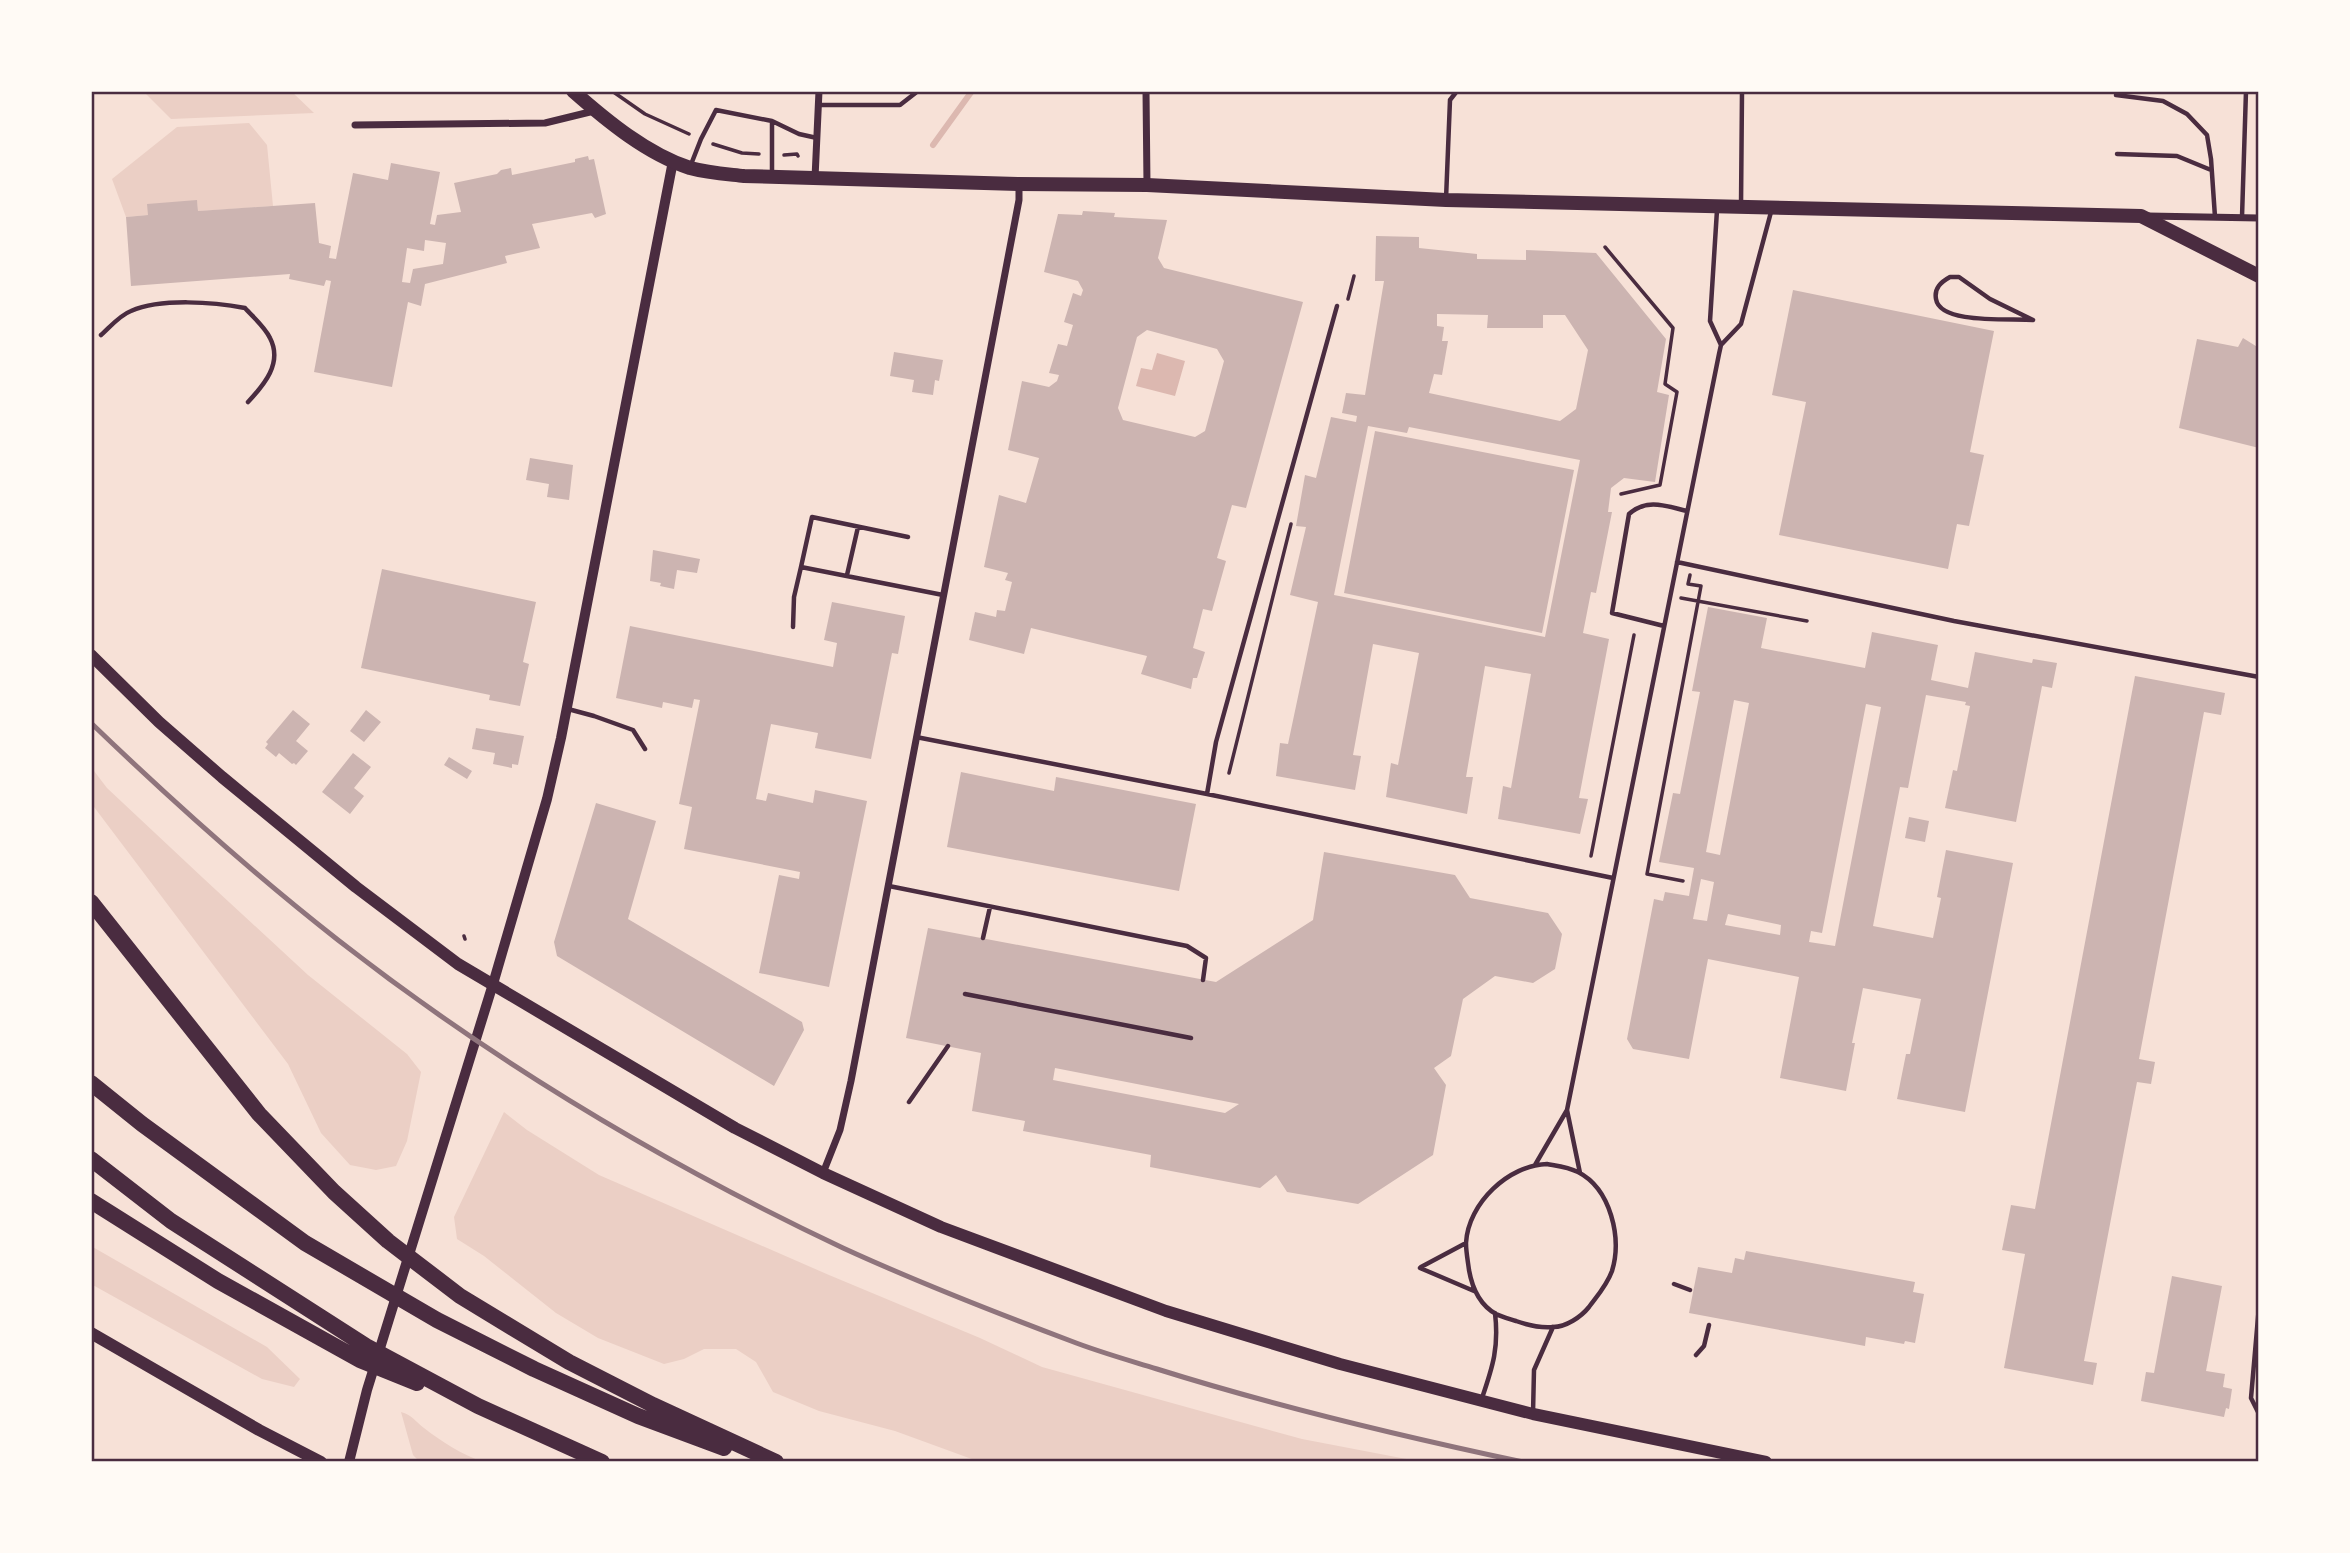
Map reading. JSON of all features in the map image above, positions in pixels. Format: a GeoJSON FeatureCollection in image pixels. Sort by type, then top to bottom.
{"type":"FeatureCollection","features":[{"type":"Feature","properties":{"kind":"highway"},"geometry":{"type":"LineString","coordinates":[[91,902],[259,1114],[334,1192],[388,1241],[460,1296],[557,1355],[653,1405],[776,1462]]}},
{"type":"Feature","properties":{"kind":"highway"},"geometry":{"type":"LineString","coordinates":[[91,1083],[142,1125],[305,1243],[437,1320],[638,1416],[762,1462]]}},
{"type":"Feature","properties":{"kind":"highway"},"geometry":{"type":"LineString","coordinates":[[91,1159],[171,1221],[299,1304],[366,1346],[478,1406]]}},
{"type":"Feature","properties":{"kind":"highway"},"geometry":{"type":"LineString","coordinates":[[91,1201],[218,1281],[360,1360],[478,1406],[601,1462]]}},
{"type":"Feature","properties":{"kind":"main road"},"geometry":{"type":"LineString","coordinates":[[573,91],[640,143],[690,168],[734,175],[1147,185],[1446,200],[2141,216],[2259,276]]}},
{"type":"Feature","properties":{"kind":"main road"},"geometry":{"type":"LineString","coordinates":[[91,655],[159,722],[222,777],[356,887],[458,964],[735,1128],[823,1173],[941,1227],[1166,1311],[1340,1364],[1481,1401],[1766,1462]]}},
{"type":"Feature","properties":{"kind":"main road"},"geometry":{"type":"LineString","coordinates":[[91,1333],[259,1430],[321,1462]]}},
{"type":"Feature","properties":{"kind":"street"},"geometry":{"type":"LineString","coordinates":[[816,178],[819,91]]}},
{"type":"Feature","properties":{"kind":"street"},"geometry":{"type":"LineString","coordinates":[[1146,91],[1147,185]]}},
{"type":"Feature","properties":{"kind":"street"},"geometry":{"type":"LineString","coordinates":[[355,125],[545,123],[595,110]]}},
{"type":"Feature","properties":{"kind":"street"},"geometry":{"type":"LineString","coordinates":[[349,1462],[368,1390],[547,799],[567,709],[673,160]]}},
{"type":"Feature","properties":{"kind":"street"},"geometry":{"type":"LineString","coordinates":[[823,1173],[840,1130],[1020,184]]}},
{"type":"Feature","properties":{"kind":"street"},"geometry":{"type":"LineString","coordinates":[[2141,216],[2259,218]]}},
{"type":"Feature","properties":{"kind":"lane"},"geometry":{"type":"LineString","coordinates":[[818,105],[900,105],[918,91]]}},
{"type":"Feature","properties":{"kind":"lane"},"geometry":{"type":"LineString","coordinates":[[1446,200],[1450,100],[1457,91]]}},
{"type":"Feature","properties":{"kind":"lane"},"geometry":{"type":"LineString","coordinates":[[2242,218],[2246,91]]}},
{"type":"Feature","properties":{"kind":"lane"},"geometry":{"type":"LineString","coordinates":[[1741,206],[1742,92]]}},
{"type":"Feature","properties":{"kind":"lane"},"geometry":{"type":"LineString","coordinates":[[2116,95],[2163,101],[2187,114],[2207,135],[2216,217]]}},
{"type":"Feature","properties":{"kind":"lane"},"geometry":{"type":"LineString","coordinates":[[690,168],[716,110],[772,121],[799,134],[817,138]]}},
{"type":"Feature","properties":{"kind":"lane"},"geometry":{"type":"LineString","coordinates":[[771,177],[772,121]]}},
{"type":"Feature","properties":{"kind":"lane"},"geometry":{"type":"LineString","coordinates":[[2117,154],[2177,156],[2212,170]]}},
{"type":"Feature","properties":{"kind":"lane"},"geometry":{"type":"LineString","coordinates":[[1717,206],[1710,321],[1721,345]]}},
{"type":"Feature","properties":{"kind":"lane"},"geometry":{"type":"LineString","coordinates":[[1535,1165],[1567,1110],[1721,345],[1741,324],[1772,207]]}},
{"type":"Feature","properties":{"kind":"lane"},"geometry":{"type":"LineString","coordinates":[[1950,277],[1959,277],[1990,299],[2033,320],[1956,316],[1941,309],[1936,301],[1936,291],[1941,282],[1950,277]]}},
{"type":"Feature","properties":{"kind":"lane"},"geometry":{"type":"LineString","coordinates":[[101,335],[129,311],[156,304],[222,303],[245,308],[271,339],[273,363],[267,382],[248,402]]}},
{"type":"Feature","properties":{"kind":"lane"},"geometry":{"type":"LineString","coordinates":[[1207,794],[1216,742],[1337,306]]}},
{"type":"Feature","properties":{"kind":"lane"},"geometry":{"type":"LineString","coordinates":[[1664,626],[1612,613],[1629,514],[1637,506],[1648,503],[1688,511]]}},
{"type":"Feature","properties":{"kind":"lane"},"geometry":{"type":"LineString","coordinates":[[793,627],[794,597],[812,517],[908,537]]}},
{"type":"Feature","properties":{"kind":"lane"},"geometry":{"type":"LineString","coordinates":[[847,575],[858,527]]}},
{"type":"Feature","properties":{"kind":"lane"},"geometry":{"type":"LineString","coordinates":[[1677,562],[1954,621],[2259,677]]}},
{"type":"Feature","properties":{"kind":"lane"},"geometry":{"type":"LineString","coordinates":[[801,567],[943,595]]}},
{"type":"Feature","properties":{"kind":"lane"},"geometry":{"type":"LineString","coordinates":[[567,709],[633,730],[645,750]]}},
{"type":"Feature","properties":{"kind":"lane"},"geometry":{"type":"LineString","coordinates":[[916,737],[1613,878]]}},
{"type":"Feature","properties":{"kind":"lane"},"geometry":{"type":"LineString","coordinates":[[888,886],[1187,946],[1206,958],[1203,980]]}},
{"type":"Feature","properties":{"kind":"lane"},"geometry":{"type":"LineString","coordinates":[[984,938],[990,906]]}},
{"type":"Feature","properties":{"kind":"lane"},"geometry":{"type":"LineString","coordinates":[[965,994],[1191,1038]]}},
{"type":"Feature","properties":{"kind":"lane"},"geometry":{"type":"LineString","coordinates":[[909,1102],[948,1046]]}},
{"type":"Feature","properties":{"kind":"lane"},"geometry":{"type":"LineString","coordinates":[[1567,1110],[1580,1173]]}},
{"type":"Feature","properties":{"kind":"lane"},"geometry":{"type":"LineString","coordinates":[[1466,1243],[1420,1268],[1475,1291],[1495,1313],[1526,1325],[1553,1327],[1562,1326],[1585,1312],[1602,1292],[1614,1262],[1615,1238],[1606,1202],[1590,1181],[1580,1173],[1560,1166],[1535,1165],[1513,1174],[1488,1195],[1475,1215],[1466,1243],[1475,1291]]}},
{"type":"Feature","properties":{"kind":"lane"},"geometry":{"type":"LineString","coordinates":[[1674,1284],[1690,1290]]}},
{"type":"Feature","properties":{"kind":"lane"},"geometry":{"type":"LineString","coordinates":[[2259,1306],[2251,1398],[2259,1414]]}},
{"type":"Feature","properties":{"kind":"lane"},"geometry":{"type":"LineString","coordinates":[[1481,1401],[1495,1361],[1495,1313]]}},
{"type":"Feature","properties":{"kind":"lane"},"geometry":{"type":"LineString","coordinates":[[1696,1355],[1704,1346],[1709,1325]]}},
{"type":"Feature","properties":{"kind":"lane"},"geometry":{"type":"LineString","coordinates":[[1533,1413],[1534,1370],[1553,1327]]}},
{"type":"Feature","properties":{"kind":"path"},"geometry":{"type":"LineString","coordinates":[[1605,247],[1673,328],[1665,384],[1677,392],[1660,485],[1621,494]]}},
{"type":"Feature","properties":{"kind":"path"},"geometry":{"type":"LineString","coordinates":[[1683,881],[1647,874],[1701,586],[1688,584],[1692,565]]}},
{"type":"Feature","properties":{"kind":"path"},"geometry":{"type":"LineString","coordinates":[[1679,598],[1807,621]]}},
{"type":"Feature","properties":{"kind":"path"},"geometry":{"type":"LineString","coordinates":[[1591,856],[1634,635]]}},
{"type":"Feature","properties":{"kind":"shaded area"},"geometry":{"type":"Polygon","coordinates":[[[143,91],[291,91],[314,113],[171,119],[143,91]]]}},
{"type":"Feature","properties":{"kind":"shaded area"},"geometry":{"type":"Polygon","coordinates":[[[249,123],[267,145],[273,206],[198,211],[197,201],[148,215],[126,217],[112,179],[177,127],[249,123]]]}},
{"type":"Feature","properties":{"kind":"shaded area"},"geometry":{"type":"Polygon","coordinates":[[[1157,353],[1185,361],[1175,396],[1136,386],[1141,368],[1152,370],[1157,353]]]}},
{"type":"Feature","properties":{"kind":"shaded area"},"geometry":{"type":"Polygon","coordinates":[[[91,767],[107,788],[203,878],[308,975],[407,1054],[421,1072],[407,1141],[396,1166],[376,1170],[350,1165],[321,1133],[288,1064],[91,803],[91,767]]]}},
{"type":"Feature","properties":{"kind":"shaded area"},"geometry":{"type":"Polygon","coordinates":[[[504,1112],[527,1130],[599,1175],[1042,1367],[1302,1439],[1422,1462],[980,1462],[895,1431],[819,1411],[773,1392],[756,1362],[736,1349],[704,1349],[684,1359],[664,1364],[598,1338],[556,1313],[484,1256],[457,1239],[454,1217],[504,1112]]]}},
{"type":"Feature","properties":{"kind":"shaded area"},"geometry":{"type":"Polygon","coordinates":[[[91,1246],[267,1347],[300,1379],[294,1387],[262,1379],[91,1284],[91,1246]]]}},
{"type":"Feature","properties":{"kind":"shaded area"},"geometry":{"type":"Polygon","coordinates":[[[401,1412],[452,1447],[483,1462],[420,1462],[413,1455],[401,1412]]]}},
{"type":"Feature","properties":{"kind":"building"},"geometry":{"type":"Polygon","coordinates":[[[588,156],[589,160],[594,159],[606,214],[595,218],[592,213],[532,224],[540,248],[505,256],[507,263],[425,284],[421,306],[408,302],[392,387],[314,372],[331,281],[326,280],[324,286],[289,279],[290,274],[131,286],[126,217],[148,215],[147,204],[197,200],[198,211],[315,203],[319,243],[331,246],[329,258],[336,259],[353,173],[388,180],[391,163],[440,172],[430,224],[435,225],[437,215],[461,212],[454,183],[497,174],[501,170],[511,168],[512,175],[575,162],[575,159],[588,156]],[[425,240],[424,251],[407,248],[402,282],[410,283],[413,269],[443,264],[446,243],[425,240]]]}},
{"type":"Feature","properties":{"kind":"building"},"geometry":{"type":"Polygon","coordinates":[[[1083,211],[1115,213],[1114,217],[1167,220],[1158,258],[1164,268],[1303,302],[1246,508],[1232,505],[1217,558],[1226,561],[1212,611],[1203,609],[1193,648],[1205,652],[1191,689],[1141,674],[1147,656],[1031,628],[1024,654],[969,640],[975,612],[996,617],[997,610],[1005,611],[1012,582],[1005,580],[1008,573],[984,567],[999,495],[1026,503],[1039,458],[1008,450],[1022,381],[1049,387],[1057,381],[1059,375],[1049,373],[1058,344],[1067,346],[1073,325],[1064,322],[1073,293],[1081,296],[1083,290],[1078,281],[1044,272],[1058,214],[1082,215],[1083,211]],[[1147,330],[1137,337],[1118,408],[1123,420],[1195,437],[1205,431],[1224,361],[1217,349],[1147,330]]]}},
{"type":"Feature","properties":{"kind":"building"},"geometry":{"type":"Polygon","coordinates":[[[1376,236],[1419,237],[1419,248],[1477,254],[1477,259],[1526,260],[1526,250],[1596,253],[1666,339],[1657,392],[1669,395],[1655,482],[1624,478],[1611,488],[1608,512],[1612,512],[1596,593],[1591,592],[1583,633],[1609,639],[1579,798],[1588,799],[1580,834],[1498,819],[1503,786],[1511,788],[1531,674],[1485,666],[1466,777],[1473,777],[1467,814],[1386,797],[1391,763],[1398,765],[1419,653],[1373,644],[1353,755],[1361,756],[1355,790],[1276,776],[1280,743],[1288,744],[1318,602],[1290,595],[1306,527],[1296,526],[1305,475],[1316,478],[1331,417],[1356,422],[1357,416],[1342,413],[1346,393],[1365,395],[1384,281],[1375,281],[1376,236]],[[1437,314],[1437,326],[1444,327],[1442,341],[1448,341],[1442,375],[1434,374],[1429,393],[1560,421],[1576,409],[1588,350],[1565,315],[1543,315],[1543,328],[1487,328],[1488,315],[1437,314]],[[1368,426],[1334,595],[1545,637],[1580,460],[1409,427],[1407,433],[1368,426]]]}},
{"type":"Feature","properties":{"kind":"building"},"geometry":{"type":"Polygon","coordinates":[[[1793,290],[1994,331],[1970,452],[1984,455],[1969,526],[1957,524],[1948,569],[1779,535],[1806,402],[1772,395],[1793,290]]]}},
{"type":"Feature","properties":{"kind":"building"},"geometry":{"type":"Polygon","coordinates":[[[2243,338],[2259,348],[2259,448],[2179,428],[2197,339],[2238,347],[2243,338]]]}},
{"type":"Feature","properties":{"kind":"building"},"geometry":{"type":"Polygon","coordinates":[[[894,352],[943,360],[939,381],[935,380],[933,395],[912,392],[914,380],[890,376],[894,352]]]}},
{"type":"Feature","properties":{"kind":"building"},"geometry":{"type":"Polygon","coordinates":[[[1375,431],[1574,470],[1542,633],[1344,593],[1375,431]]]}},
{"type":"Feature","properties":{"kind":"building"},"geometry":{"type":"Polygon","coordinates":[[[530,458],[573,465],[569,500],[547,497],[549,484],[526,480],[530,458]]]}},
{"type":"Feature","properties":{"kind":"building"},"geometry":{"type":"Polygon","coordinates":[[[653,550],[700,559],[697,573],[677,570],[674,589],[650,581],[653,550]]]}},
{"type":"Feature","properties":{"kind":"building"},"geometry":{"type":"Polygon","coordinates":[[[382,569],[536,602],[523,662],[529,664],[520,706],[489,700],[490,695],[361,668],[382,569]]]}},
{"type":"Feature","properties":{"kind":"building"},"geometry":{"type":"Polygon","coordinates":[[[832,602],[905,616],[898,654],[892,653],[871,759],[815,748],[818,733],[771,724],[756,799],[766,801],[768,793],[813,803],[815,790],[867,801],[829,987],[759,973],[779,875],[799,879],[800,872],[684,849],[692,807],[679,804],[700,700],[694,699],[692,708],[663,702],[662,708],[616,698],[630,626],[833,667],[837,643],[824,640],[832,602]]]}},
{"type":"Feature","properties":{"kind":"building"},"geometry":{"type":"Polygon","coordinates":[[[1708,607],[1767,618],[1761,648],[1865,668],[1872,632],[1938,645],[1931,680],[1968,688],[1975,652],[2032,663],[2033,659],[2057,663],[2052,688],[2042,686],[2016,822],[1945,808],[1953,770],[1957,771],[1970,706],[1965,705],[1966,702],[1926,695],[1908,788],[1900,787],[1873,926],[1933,938],[1946,850],[2013,863],[1965,1112],[1897,1099],[1906,1054],[1910,1054],[1921,999],[1863,988],[1846,1091],[1780,1078],[1799,977],[1708,959],[1689,1059],[1633,1049],[1627,1039],[1654,899],[1663,901],[1665,892],[1689,896],[1694,868],[1659,862],[1673,793],[1680,794],[1700,692],[1692,691],[1708,607]],[[1734,700],[1706,852],[1720,855],[1749,703],[1734,700]],[[1866,704],[1822,933],[1811,931],[1809,942],[1835,946],[1881,707],[1866,704]],[[1701,879],[1693,919],[1707,921],[1714,882],[1701,879]],[[1728,914],[1725,925],[1780,935],[1781,925],[1728,914]]]}},
{"type":"Feature","properties":{"kind":"building"},"geometry":{"type":"Polygon","coordinates":[[[2135,676],[2225,693],[2221,715],[2204,712],[2139,1059],[2155,1062],[2151,1084],[2137,1082],[2084,1361],[2097,1363],[2093,1385],[2004,1368],[2025,1254],[2002,1250],[2011,1205],[2035,1209],[2135,676]]]}},
{"type":"Feature","properties":{"kind":"building"},"geometry":{"type":"Polygon","coordinates":[[[293,710],[310,724],[296,741],[308,751],[296,765],[279,753],[276,757],[265,748],[268,744],[266,742],[293,710]]]}},
{"type":"Feature","properties":{"kind":"building"},"geometry":{"type":"Polygon","coordinates":[[[366,710],[381,722],[364,742],[350,731],[366,710]]]}},
{"type":"Feature","properties":{"kind":"building"},"geometry":{"type":"Polygon","coordinates":[[[476,728],[524,736],[518,765],[512,764],[512,768],[493,764],[495,753],[472,749],[476,728]]]}},
{"type":"Feature","properties":{"kind":"building"},"geometry":{"type":"Polygon","coordinates":[[[353,753],[371,767],[354,788],[364,796],[350,814],[322,792],[353,753]]]}},
{"type":"Feature","properties":{"kind":"building"},"geometry":{"type":"Polygon","coordinates":[[[449,757],[472,771],[467,779],[444,765],[449,757]]]}},
{"type":"Feature","properties":{"kind":"building"},"geometry":{"type":"Polygon","coordinates":[[[961,772],[1054,791],[1056,777],[1196,804],[1179,891],[947,847],[961,772]]]}},
{"type":"Feature","properties":{"kind":"building"},"geometry":{"type":"Polygon","coordinates":[[[596,803],[656,821],[628,919],[802,1022],[804,1030],[774,1086],[557,956],[554,942],[596,803]]]}},
{"type":"Feature","properties":{"kind":"building"},"geometry":{"type":"Polygon","coordinates":[[[1909,817],[1929,821],[1925,842],[1905,838],[1909,817]]]}},
{"type":"Feature","properties":{"kind":"building"},"geometry":{"type":"Polygon","coordinates":[[[1324,852],[1455,875],[1470,898],[1548,913],[1562,934],[1555,969],[1533,983],[1495,976],[1463,999],[1451,1056],[1434,1068],[1446,1085],[1433,1155],[1358,1204],[1287,1192],[1276,1175],[1260,1188],[1150,1167],[1151,1155],[1023,1131],[1025,1121],[972,1111],[981,1053],[906,1038],[928,928],[1216,982],[1313,920],[1324,852]],[[1055,1068],[1053,1080],[1225,1113],[1239,1104],[1055,1068]]]}},
{"type":"Feature","properties":{"kind":"building"},"geometry":{"type":"Polygon","coordinates":[[[1746,1251],[1915,1282],[1913,1292],[1924,1294],[1915,1343],[1905,1341],[1904,1344],[1866,1337],[1865,1346],[1689,1313],[1698,1267],[1732,1273],[1735,1258],[1744,1260],[1746,1251]]]}},
{"type":"Feature","properties":{"kind":"building"},"geometry":{"type":"Polygon","coordinates":[[[2172,1276],[2222,1286],[2206,1371],[2225,1374],[2223,1387],[2232,1389],[2229,1409],[2226,1408],[2224,1417],[2141,1401],[2146,1372],[2154,1373],[2172,1276]]]}},
{"type":"Feature","properties":{"kind":"waterway"},"geometry":{"type":"LineString","coordinates":[[933,145],[972,91]]}},
{"type":"Feature","properties":{"kind":"railway"},"geometry":{"type":"LineString","coordinates":[[91,723],[242,861],[397,985],[582,1108],[646,1146],[777,1216],[927,1285],[1103,1352],[1294,1408],[1523,1462]]}}]}
